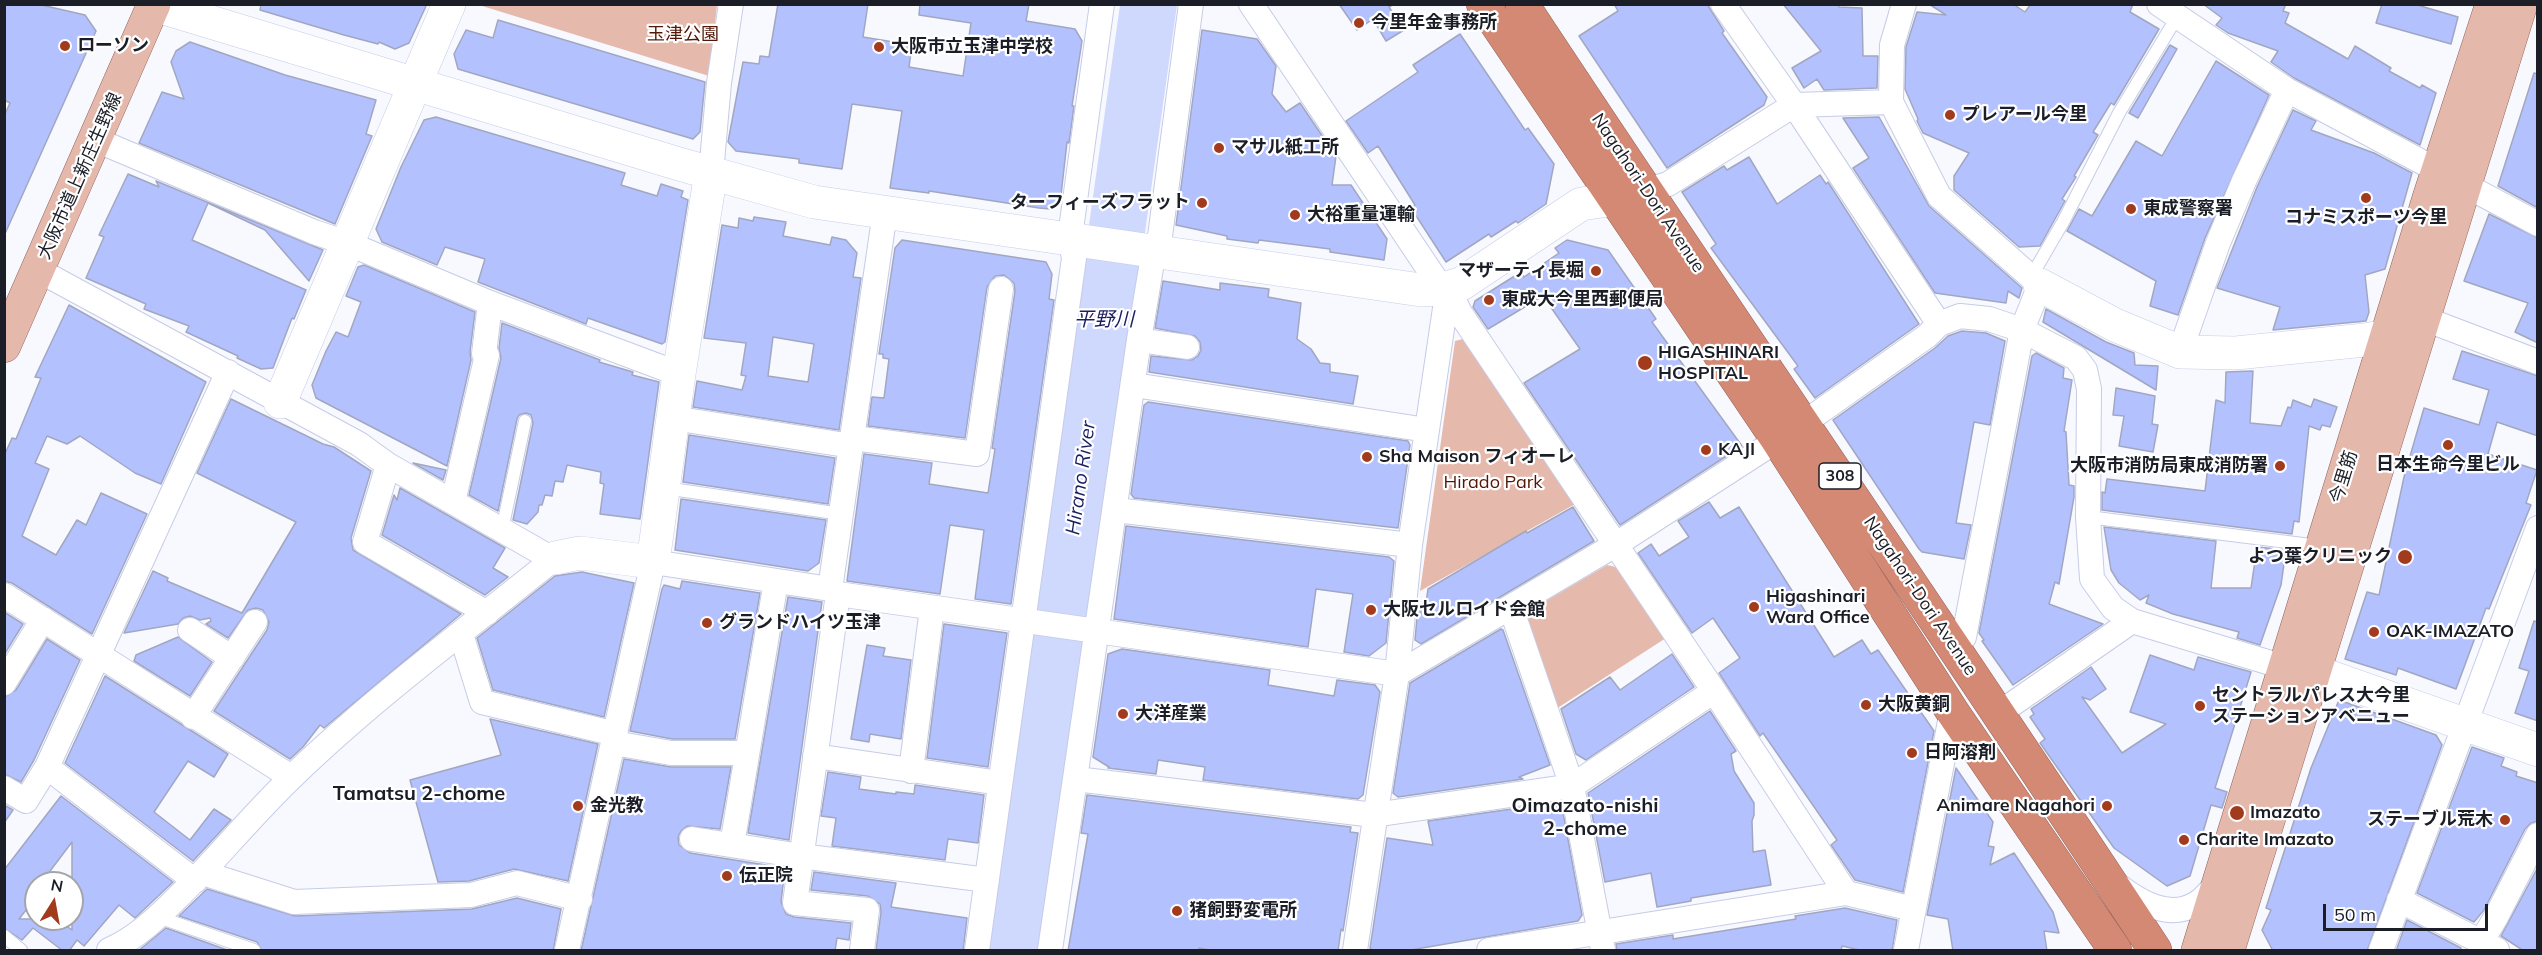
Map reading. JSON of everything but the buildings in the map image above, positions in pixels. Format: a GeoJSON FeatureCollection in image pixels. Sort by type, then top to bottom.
{"type":"FeatureCollection","features":[{"type":"Feature","properties":{"kind":"highway","name":"Nagahori-Dori Avenue"},"geometry":{"type":"LineString","coordinates":[[1484,4],[1630,195],[1791,431],[1952,645],[2154,951]]}},
{"type":"Feature","properties":{"kind":"highway","name":"Nagahori-Dori Avenue"},"geometry":{"type":"LineString","coordinates":[[1522,4],[1630,195]]}},
{"type":"Feature","properties":{"kind":"highway","name":"Nagahori-Dori Avenue"},"geometry":{"type":"LineString","coordinates":[[1791,431],[1952,711],[2115,951]]}},
{"type":"Feature","properties":{"kind":"main road","name":"今里筋"},"geometry":{"type":"LineString","coordinates":[[2198,951],[2387,336],[2462,184],[2492,4]]}},
{"type":"Feature","properties":{"kind":"main road","name":"今里筋"},"geometry":{"type":"LineString","coordinates":[[2228,951],[2425,319],[2462,184],[2521,4]]}},
{"type":"Feature","properties":{"kind":"main road","name":"大阪市道上新庄生野線"},"geometry":{"type":"LineString","coordinates":[[4,346],[96,140],[153,5]]}},
{"type":"Feature","properties":{"kind":"street"},"geometry":{"type":"LineString","coordinates":[[280,402],[417,84],[449,4]]}},
{"type":"Feature","properties":{"kind":"street"},"geometry":{"type":"LineString","coordinates":[[567,951],[653,562],[679,374],[711,172],[719,83],[731,4]]}},
{"type":"Feature","properties":{"kind":"street"},"geometry":{"type":"LineString","coordinates":[[977,951],[1000,783],[1027,622],[1077,241],[1102,4]]}},
{"type":"Feature","properties":{"kind":"street"},"geometry":{"type":"LineString","coordinates":[[1050,951],[1076,779],[1094,631],[1116,510],[1134,385],[1150,251],[1160,236],[1191,4]]}},
{"type":"Feature","properties":{"kind":"street"},"geometry":{"type":"LineString","coordinates":[[1251,4],[1445,289],[1846,893]]}},
{"type":"Feature","properties":{"kind":"street"},"geometry":{"type":"LineString","coordinates":[[1723,4],[1794,105],[1939,324]]}},
{"type":"Feature","properties":{"kind":"street"},"geometry":{"type":"LineString","coordinates":[[1904,4],[1892,45],[1891,102],[1940,196],[2036,281],[2115,325],[2180,352],[2236,353],[2387,336]]}},
{"type":"Feature","properties":{"kind":"street"},"geometry":{"type":"LineString","coordinates":[[153,5],[814,202],[1421,290],[1445,289],[1461,284],[1581,204],[1630,195],[1668,184],[1794,105],[1891,102]]}},
{"type":"Feature","properties":{"kind":"street"},"geometry":{"type":"LineString","coordinates":[[2168,11],[2287,90],[2538,224]]}},
{"type":"Feature","properties":{"kind":"street"},"geometry":{"type":"LineString","coordinates":[[2180,352],[2218,243],[2287,90]]}},
{"type":"Feature","properties":{"kind":"street"},"geometry":{"type":"LineString","coordinates":[[96,140],[490,303],[679,374]]}},
{"type":"Feature","properties":{"kind":"street"},"geometry":{"type":"LineString","coordinates":[[862,951],[867,910],[795,903],[815,756],[841,514],[885,212]]}},
{"type":"Feature","properties":{"kind":"street"},"geometry":{"type":"LineString","coordinates":[[38,270],[359,444],[388,465],[549,557],[580,553],[653,562],[932,608],[1397,674],[1615,545],[1791,431],[1927,336],[1939,324],[1960,316],[1989,319],[2022,330],[2076,358],[2085,370],[2089,389],[2088,517],[2092,579],[2113,608],[2133,621],[2284,667]]}},
{"type":"Feature","properties":{"kind":"street"},"geometry":{"type":"LineString","coordinates":[[1952,645],[1964,637],[2022,330],[2036,281]]}},
{"type":"Feature","properties":{"kind":"street"},"geometry":{"type":"LineString","coordinates":[[673,418],[853,442],[977,454],[1001,289]]}},
{"type":"Feature","properties":{"kind":"street"},"geometry":{"type":"LineString","coordinates":[[1355,951],[1397,674],[1410,545],[1445,289]]}},
{"type":"Feature","properties":{"kind":"street"},"geometry":{"type":"LineString","coordinates":[[453,502],[487,355],[484,354],[490,303]]}},
{"type":"Feature","properties":{"kind":"street"},"geometry":{"type":"LineString","coordinates":[[2425,319],[2538,362]]}},
{"type":"Feature","properties":{"kind":"street"},"geometry":{"type":"LineString","coordinates":[[1139,340],[1187,347]]}},
{"type":"Feature","properties":{"kind":"street"},"geometry":{"type":"LineString","coordinates":[[4,788],[26,801],[47,767],[228,372]]}},
{"type":"Feature","properties":{"kind":"street"},"geometry":{"type":"LineString","coordinates":[[1134,385],[1427,429]]}},
{"type":"Feature","properties":{"kind":"street"},"geometry":{"type":"LineString","coordinates":[[388,465],[364,542],[487,613]]}},
{"type":"Feature","properties":{"kind":"street"},"geometry":{"type":"LineString","coordinates":[[1116,510],[1410,545]]}},
{"type":"Feature","properties":{"kind":"street"},"geometry":{"type":"LineString","coordinates":[[2381,951],[2450,758],[2466,724],[2538,528]]}},
{"type":"Feature","properties":{"kind":"street"},"geometry":{"type":"LineString","coordinates":[[109,951],[122,945],[158,917],[199,877],[291,777],[349,724],[555,558]]}},
{"type":"Feature","properties":{"kind":"street"},"geometry":{"type":"LineString","coordinates":[[732,845],[776,581]]}},
{"type":"Feature","properties":{"kind":"street"},"geometry":{"type":"LineString","coordinates":[[4,595],[193,717],[291,777]]}},
{"type":"Feature","properties":{"kind":"street"},"geometry":{"type":"LineString","coordinates":[[912,771],[932,608]]}},
{"type":"Feature","properties":{"kind":"street"},"geometry":{"type":"LineString","coordinates":[[1511,608],[1572,786],[1601,942]]}},
{"type":"Feature","properties":{"kind":"street"},"geometry":{"type":"LineString","coordinates":[[4,682],[43,620]]}},
{"type":"Feature","properties":{"kind":"street"},"geometry":{"type":"LineString","coordinates":[[1998,714],[2133,621]]}},
{"type":"Feature","properties":{"kind":"street"},"geometry":{"type":"LineString","coordinates":[[193,717],[255,622]]}},
{"type":"Feature","properties":{"kind":"street"},"geometry":{"type":"LineString","coordinates":[[190,630],[232,658]]}},
{"type":"Feature","properties":{"kind":"street"},"geometry":{"type":"LineString","coordinates":[[461,634],[482,702],[671,753],[747,753]]}},
{"type":"Feature","properties":{"kind":"street"},"geometry":{"type":"LineString","coordinates":[[2316,672],[2538,750]]}},
{"type":"Feature","properties":{"kind":"street"},"geometry":{"type":"LineString","coordinates":[[1076,779],[1374,814],[1572,786],[1714,691]]}},
{"type":"Feature","properties":{"kind":"street"},"geometry":{"type":"LineString","coordinates":[[1906,951],[1952,711]]}},
{"type":"Feature","properties":{"kind":"street"},"geometry":{"type":"LineString","coordinates":[[815,756],[1000,783]]}},
{"type":"Feature","properties":{"kind":"street"},"geometry":{"type":"LineString","coordinates":[[47,767],[199,877],[294,902],[471,895],[517,883],[580,899]]}},
{"type":"Feature","properties":{"kind":"street"},"geometry":{"type":"LineString","coordinates":[[2399,900],[2489,946],[2496,916],[2538,835]]}},
{"type":"Feature","properties":{"kind":"street"},"geometry":{"type":"LineString","coordinates":[[692,839],[801,856],[987,880]]}},
{"type":"Feature","properties":{"kind":"street"},"geometry":{"type":"LineString","coordinates":[[2106,877],[2132,897],[2166,910],[2182,910],[2199,902],[2219,882]]}},
{"type":"Feature","properties":{"kind":"street"},"geometry":{"type":"LineString","coordinates":[[1489,951],[1601,942],[1846,893],[1913,909]]}},
{"type":"Feature","properties":{"kind":"lane"},"geometry":{"type":"LineString","coordinates":[[2036,281],[2168,11]]}},
{"type":"Feature","properties":{"kind":"lane"},"geometry":{"type":"LineString","coordinates":[[502,530],[525,421]]}},
{"type":"Feature","properties":{"kind":"lane"},"geometry":{"type":"LineString","coordinates":[[664,487],[841,514]]}},
{"type":"Feature","properties":{"kind":"lane"},"geometry":{"type":"LineString","coordinates":[[2088,517],[2323,547]]}},
{"type":"Feature","properties":{"kind":"lane"},"geometry":{"type":"LineString","coordinates":[[158,917],[254,951]]}},
{"type":"Feature","properties":{"kind":"lane"},"geometry":{"type":"LineString","coordinates":[[4,936],[21,951]]}},
{"type":"Feature","properties":{"kind":"green space","name":"玉津公園"},"geometry":{"type":"Polygon","coordinates":[[[479,5],[717,5],[709,76],[479,5]]]}},
{"type":"Feature","properties":{"kind":"green space","name":"Hirado Park"},"geometry":{"type":"Polygon","coordinates":[[[1467,338],[1577,503],[1420,591],[1455,341],[1467,338]]]}},
{"type":"Feature","properties":{"kind":"green space"},"geometry":{"type":"Polygon","coordinates":[[[1607,565],[1620,568],[1666,638],[1556,709],[1524,620],[1527,612],[1607,565]]]}},
{"type":"Feature","properties":{"kind":"water","name":"平野川"},"geometry":{"type":"Polygon","coordinates":[[[1120,5],[1177,5],[1044,950],[987,950],[1120,5]]]}},
{"type":"Feature","properties":{"kind":"place","name":"今里年金事務所"},"geometry":{"type":"Point","coordinates":[1359,23]}},
{"type":"Feature","properties":{"kind":"place","name":"ローソン"},"geometry":{"type":"Point","coordinates":[65,46]}},
{"type":"Feature","properties":{"kind":"place","name":"大阪市立玉津中学校"},"geometry":{"type":"Point","coordinates":[879,47]}},
{"type":"Feature","properties":{"kind":"place","name":"プレアール今里"},"geometry":{"type":"Point","coordinates":[1950,115]}},
{"type":"Feature","properties":{"kind":"place","name":"マサル紙工所"},"geometry":{"type":"Point","coordinates":[1219,148]}},
{"type":"Feature","properties":{"kind":"place","name":"コナミスポーツ今里"},"geometry":{"type":"Point","coordinates":[2366,198]}},
{"type":"Feature","properties":{"kind":"place","name":"ターフィーズフラット"},"geometry":{"type":"Point","coordinates":[1202,203]}},
{"type":"Feature","properties":{"kind":"place","name":"東成警察署"},"geometry":{"type":"Point","coordinates":[2131,209]}},
{"type":"Feature","properties":{"kind":"place","name":"大裕重量運輸"},"geometry":{"type":"Point","coordinates":[1295,215]}},
{"type":"Feature","properties":{"kind":"place","name":"マザーティ長堀"},"geometry":{"type":"Point","coordinates":[1596,271]}},
{"type":"Feature","properties":{"kind":"place","name":"東成大今里西郵便局"},"geometry":{"type":"Point","coordinates":[1489,300]}},
{"type":"Feature","properties":{"kind":"place","name":"HIGASHINARI HOSPITAL"},"geometry":{"type":"Point","coordinates":[1645,363]}},
{"type":"Feature","properties":{"kind":"place","name":"日本生命今里ビル"},"geometry":{"type":"Point","coordinates":[2448,445]}},
{"type":"Feature","properties":{"kind":"place","name":"KAJI"},"geometry":{"type":"Point","coordinates":[1706,450]}},
{"type":"Feature","properties":{"kind":"place","name":"Sha Maison フィオーレ"},"geometry":{"type":"Point","coordinates":[1367,457]}},
{"type":"Feature","properties":{"kind":"place","name":"大阪市消防局東成消防署"},"geometry":{"type":"Point","coordinates":[2280,466]}},
{"type":"Feature","properties":{"kind":"place","name":"よつ葉クリニック"},"geometry":{"type":"Point","coordinates":[2405,557]}},
{"type":"Feature","properties":{"kind":"place","name":"Higashinari Ward Office"},"geometry":{"type":"Point","coordinates":[1754,607]}},
{"type":"Feature","properties":{"kind":"place","name":"大阪セルロイド会館"},"geometry":{"type":"Point","coordinates":[1371,610]}},
{"type":"Feature","properties":{"kind":"place","name":"グランドハイツ玉津"},"geometry":{"type":"Point","coordinates":[707,623]}},
{"type":"Feature","properties":{"kind":"place","name":"OAK-IMAZATO"},"geometry":{"type":"Point","coordinates":[2374,632]}},
{"type":"Feature","properties":{"kind":"place","name":"大阪黄銅"},"geometry":{"type":"Point","coordinates":[1866,705]}},
{"type":"Feature","properties":{"kind":"place","name":"セントラルパレス大今里 ステーションアベニュー"},"geometry":{"type":"Point","coordinates":[2200,706]}},
{"type":"Feature","properties":{"kind":"place","name":"大洋産業"},"geometry":{"type":"Point","coordinates":[1123,714]}},
{"type":"Feature","properties":{"kind":"place","name":"日阿溶剤"},"geometry":{"type":"Point","coordinates":[1912,753]}},
{"type":"Feature","properties":{"kind":"place","name":"金光教"},"geometry":{"type":"Point","coordinates":[578,806]}},
{"type":"Feature","properties":{"kind":"place","name":"Animare Nagahori"},"geometry":{"type":"Point","coordinates":[2107,806]}},
{"type":"Feature","properties":{"kind":"place","name":"Imazato"},"geometry":{"type":"Point","coordinates":[2237,813]}},
{"type":"Feature","properties":{"kind":"place","name":"ステーブル荒木"},"geometry":{"type":"Point","coordinates":[2505,820]}},
{"type":"Feature","properties":{"kind":"place","name":"Charite Imazato"},"geometry":{"type":"Point","coordinates":[2184,840]}},
{"type":"Feature","properties":{"kind":"place","name":"伝正院"},"geometry":{"type":"Point","coordinates":[727,876]}},
{"type":"Feature","properties":{"kind":"place","name":"猪飼野変電所"},"geometry":{"type":"Point","coordinates":[1177,911]}},
{"type":"Feature","properties":{"kind":"district","name":"Tamatsu 2-chome"},"geometry":{"type":"Point","coordinates":[419,794]}},
{"type":"Feature","properties":{"kind":"district","name":"Oimazato-nishi 2-chome"},"geometry":{"type":"Point","coordinates":[1585,818]}},
{"type":"Feature","properties":{"kind":"water label","name":"Hirano River"},"geometry":{"type":"Point","coordinates":[1081,478]}}]}
